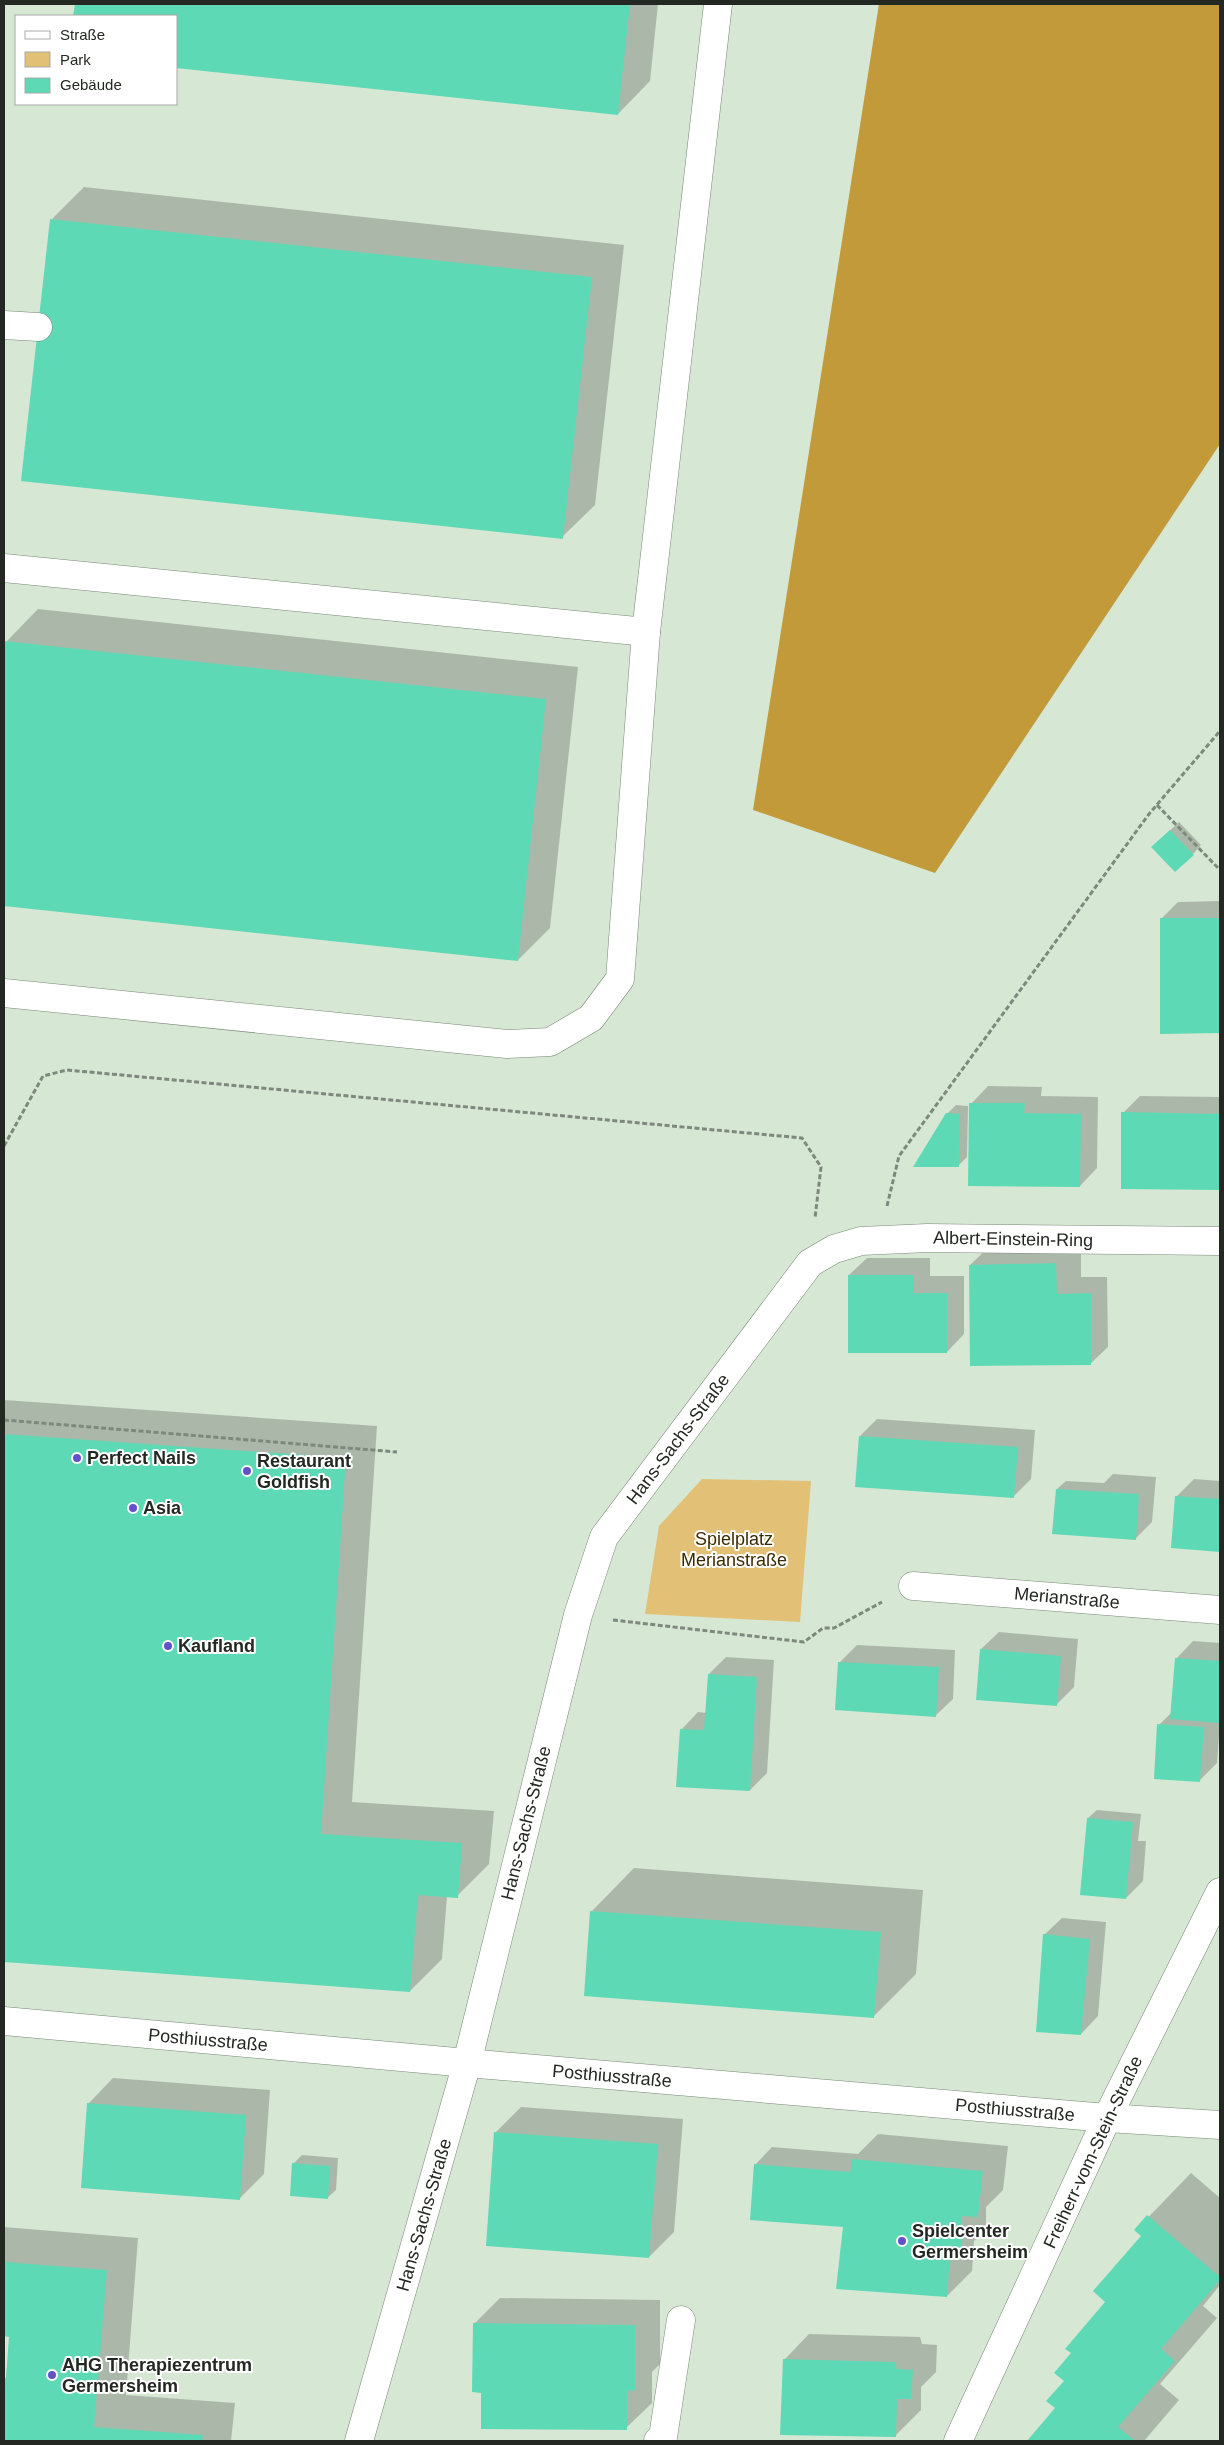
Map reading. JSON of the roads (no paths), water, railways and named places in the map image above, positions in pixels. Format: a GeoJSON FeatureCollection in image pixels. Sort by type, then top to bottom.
{"type":"FeatureCollection","features":[{"type":"Feature","properties":{"kind":"street"},"geometry":{"type":"LineString","coordinates":[[4,993],[507,1044],[550,1042],[590,1018],[620,979],[646,632],[718,4]]}},
{"type":"Feature","properties":{"kind":"street"},"geometry":{"type":"LineString","coordinates":[[4,325],[38,327]]}},
{"type":"Feature","properties":{"kind":"street"},"geometry":{"type":"LineString","coordinates":[[4,568],[646,632]]}},
{"type":"Feature","properties":{"kind":"street","name":"Albert-Einstein-Ring"},"geometry":{"type":"LineString","coordinates":[[810,1263],[834,1250],[861,1241],[937,1238],[1220,1241]]}},
{"type":"Feature","properties":{"kind":"street","name":"Hans-Sachs-Straße"},"geometry":{"type":"LineString","coordinates":[[359,2441],[467,2063],[578,1615],[604,1537],[810,1263]]}},
{"type":"Feature","properties":{"kind":"street","name":"Merianstraße"},"geometry":{"type":"LineString","coordinates":[[913,1586],[1220,1610]]}},
{"type":"Feature","properties":{"kind":"street","name":"Freiherr-vom-Stein-Straße"},"geometry":{"type":"LineString","coordinates":[[958,2441],[1107,2118],[1220,1892]]}},
{"type":"Feature","properties":{"kind":"street","name":"Posthiusstraße"},"geometry":{"type":"LineString","coordinates":[[4,2021],[1107,2118],[1220,2125]]}},
{"type":"Feature","properties":{"kind":"street"},"geometry":{"type":"LineString","coordinates":[[658,2441],[663,2437],[680,2320]]}},
{"type":"Feature","properties":{"kind":"place","name":"Perfect Nails"},"geometry":{"type":"Point","coordinates":[77,1458]}},
{"type":"Feature","properties":{"kind":"place","name":"Restaurant Goldfish"},"geometry":{"type":"Point","coordinates":[247,1471]}},
{"type":"Feature","properties":{"kind":"place","name":"Asia"},"geometry":{"type":"Point","coordinates":[133,1508]}},
{"type":"Feature","properties":{"kind":"place","name":"Kaufland"},"geometry":{"type":"Point","coordinates":[168,1646]}},
{"type":"Feature","properties":{"kind":"place","name":"Spielcenter Germersheim"},"geometry":{"type":"Point","coordinates":[902,2241]}},
{"type":"Feature","properties":{"kind":"place","name":"AHG Therapiezentrum Germersheim"},"geometry":{"type":"Point","coordinates":[52,2375]}},
{"type":"Feature","properties":{"kind":"park label","name":"Spielplatz Merianstraße"},"geometry":{"type":"Point","coordinates":[734,1549]}}]}
